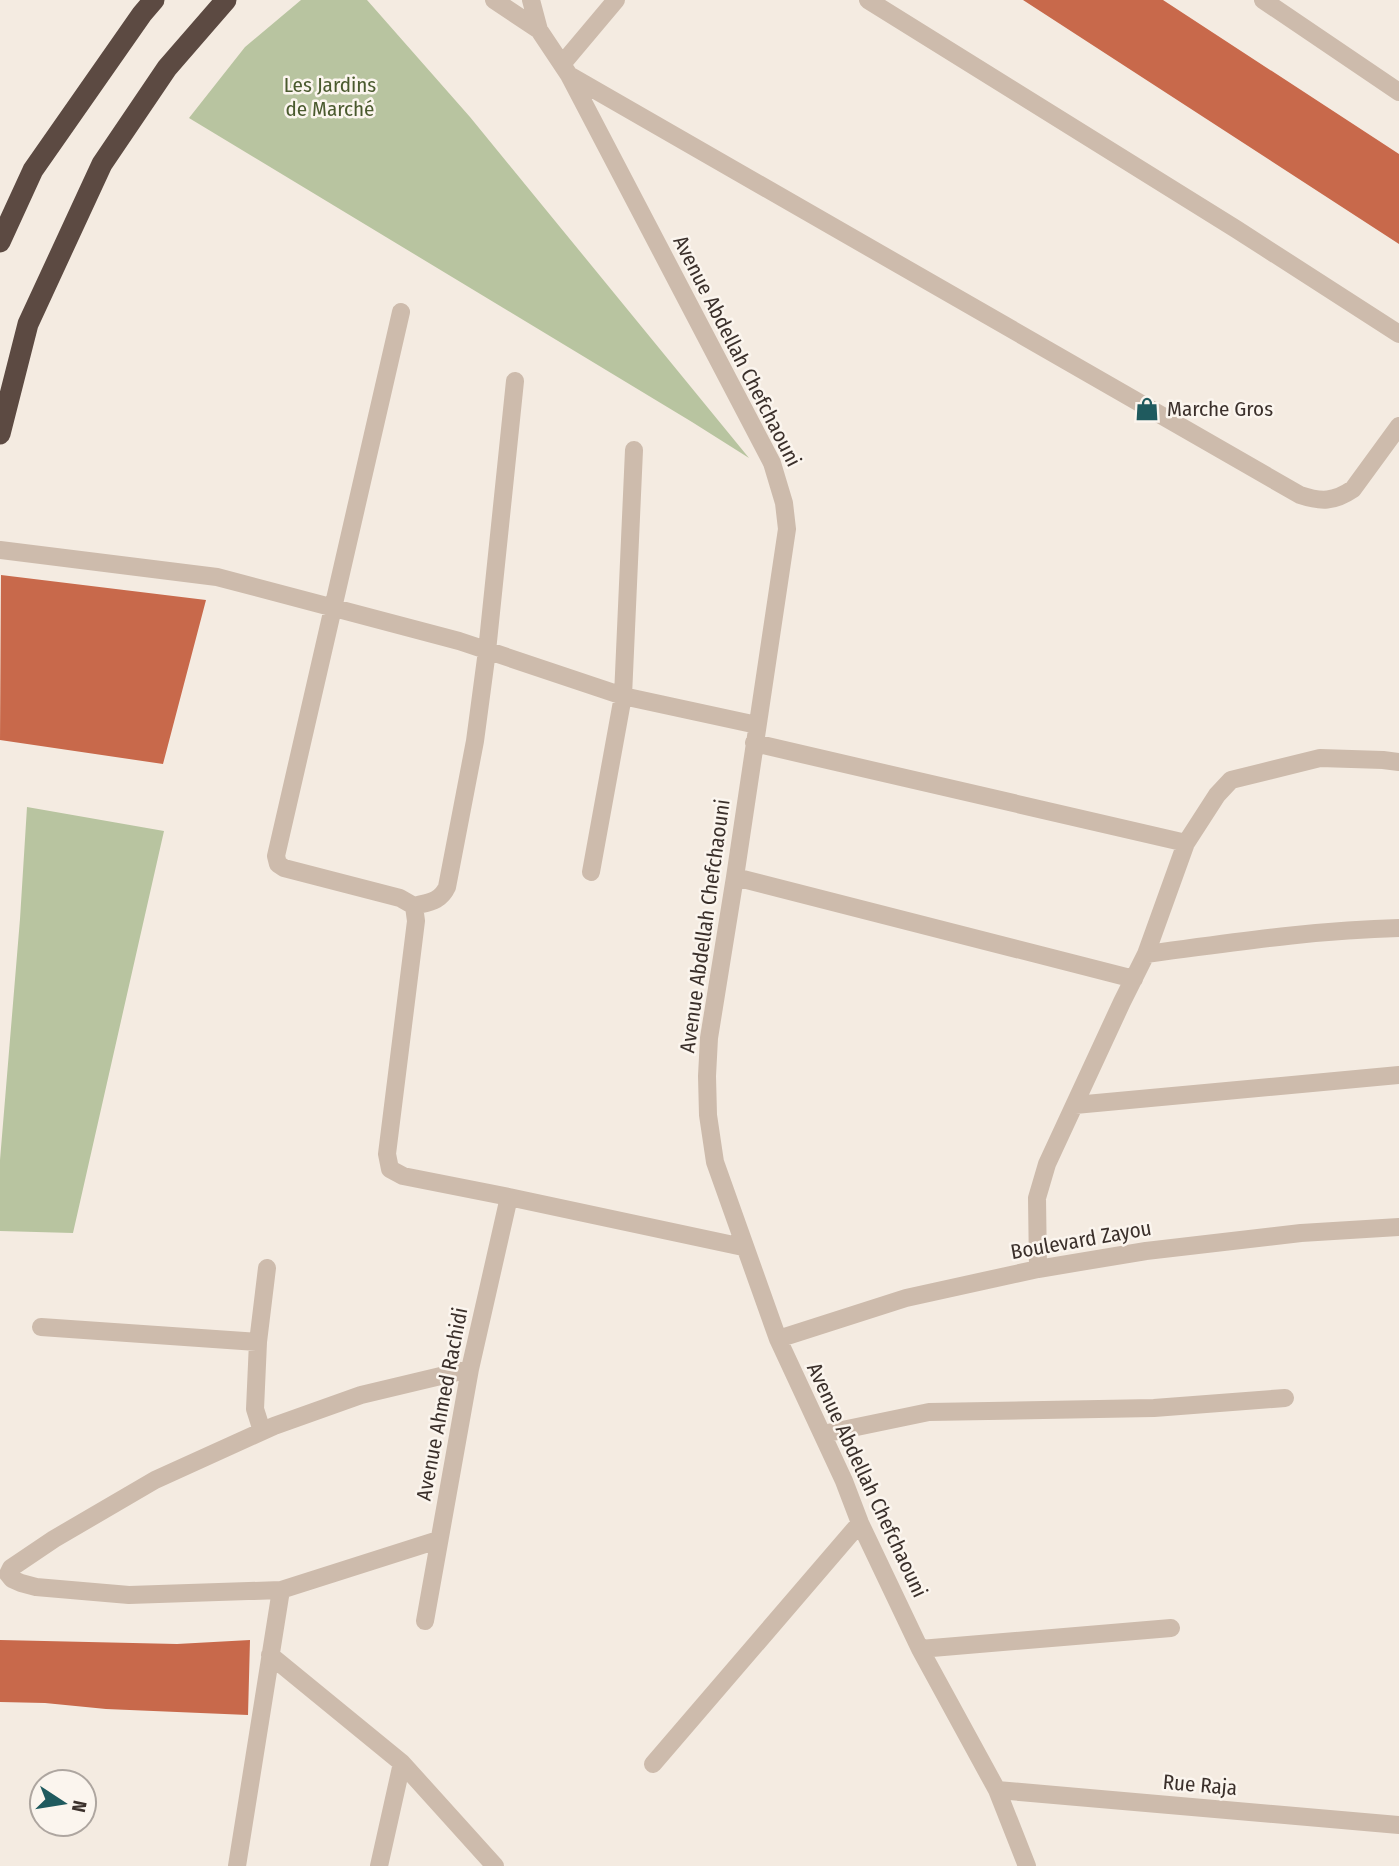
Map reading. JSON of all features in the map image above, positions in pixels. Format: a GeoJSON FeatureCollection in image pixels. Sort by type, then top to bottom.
{"type":"FeatureCollection","features":[{"type":"Feature","properties":{"kind":"highway"},"geometry":{"type":"LineString","coordinates":[[0,434],[28,324],[102,164],[167,68],[226,0]]}},
{"type":"Feature","properties":{"kind":"highway"},"geometry":{"type":"LineString","coordinates":[[0,242],[33,170],[145,5]]}},
{"type":"Feature","properties":{"kind":"street","name":"Avenue Abdellah Chefchaouni"},"geometry":{"type":"LineString","coordinates":[[494,0],[539,30]]}},
{"type":"Feature","properties":{"kind":"street","name":"Avenue Abdellah Chefchaouni"},"geometry":{"type":"LineString","coordinates":[[531,0],[539,30],[566,69],[772,463],[784,503],[787,529],[709,1038],[708,1115],[715,1162],[743,1247],[778,1339],[844,1481],[860,1523],[920,1648],[997,1790],[1027,1866]]}},
{"type":"Feature","properties":{"kind":"street"},"geometry":{"type":"LineString","coordinates":[[616,0],[566,69],[1300,495],[1313,500],[1343,496],[1353,489],[1399,426]]}},
{"type":"Feature","properties":{"kind":"street"},"geometry":{"type":"LineString","coordinates":[[868,0],[1399,334]]}},
{"type":"Feature","properties":{"kind":"street"},"geometry":{"type":"LineString","coordinates":[[1263,0],[1399,92]]}},
{"type":"Feature","properties":{"kind":"street"},"geometry":{"type":"LineString","coordinates":[[401,312],[276,856],[278,863],[284,868],[400,898],[414,906],[438,900],[447,887],[475,741],[515,381]]}},
{"type":"Feature","properties":{"kind":"street"},"geometry":{"type":"LineString","coordinates":[[591,872],[623,696],[634,450]]}},
{"type":"Feature","properties":{"kind":"street"},"geometry":{"type":"LineString","coordinates":[[0,550],[217,577],[459,641],[623,696],[755,734],[1186,843]]}},
{"type":"Feature","properties":{"kind":"street"},"geometry":{"type":"LineString","coordinates":[[1038,1269],[1037,1198],[1047,1164],[1146,954],[1186,843],[1217,795],[1231,780],[1320,758],[1399,762]]}},
{"type":"Feature","properties":{"kind":"street"},"geometry":{"type":"LineString","coordinates":[[735,877],[1133,979]]}},
{"type":"Feature","properties":{"kind":"street"},"geometry":{"type":"LineString","coordinates":[[414,906],[416,920],[387,1154],[390,1169],[402,1176],[509,1196],[743,1247]]}},
{"type":"Feature","properties":{"kind":"street"},"geometry":{"type":"LineString","coordinates":[[1146,954],[1296,934],[1399,928]]}},
{"type":"Feature","properties":{"kind":"street"},"geometry":{"type":"LineString","coordinates":[[1075,1105],[1399,1075]]}},
{"type":"Feature","properties":{"kind":"street","name":"Avenue Ahmed Rachidi"},"geometry":{"type":"LineString","coordinates":[[425,1621],[470,1369],[509,1196]]}},
{"type":"Feature","properties":{"kind":"street","name":"Boulevard Zayou"},"geometry":{"type":"LineString","coordinates":[[778,1339],[906,1298],[1038,1269],[1146,1251],[1301,1233],[1399,1227]]}},
{"type":"Feature","properties":{"kind":"street"},"geometry":{"type":"LineString","coordinates":[[262,1431],[255,1409],[258,1342],[267,1268]]}},
{"type":"Feature","properties":{"kind":"street"},"geometry":{"type":"LineString","coordinates":[[41,1327],[258,1342]]}},
{"type":"Feature","properties":{"kind":"street"},"geometry":{"type":"LineString","coordinates":[[438,1540],[281,1590],[129,1595],[36,1587],[12,1579],[8,1574],[11,1568],[54,1539],[155,1480],[262,1431],[361,1395],[470,1369]]}},
{"type":"Feature","properties":{"kind":"street"},"geometry":{"type":"LineString","coordinates":[[822,1434],[929,1412],[1154,1408],[1285,1398]]}},
{"type":"Feature","properties":{"kind":"street"},"geometry":{"type":"LineString","coordinates":[[653,1764],[860,1523]]}},
{"type":"Feature","properties":{"kind":"street"},"geometry":{"type":"LineString","coordinates":[[237,1866],[281,1590]]}},
{"type":"Feature","properties":{"kind":"street"},"geometry":{"type":"LineString","coordinates":[[920,1648],[1171,1628]]}},
{"type":"Feature","properties":{"kind":"street"},"geometry":{"type":"LineString","coordinates":[[270,1655],[402,1763],[495,1866]]}},
{"type":"Feature","properties":{"kind":"street"},"geometry":{"type":"LineString","coordinates":[[379,1866],[402,1763]]}},
{"type":"Feature","properties":{"kind":"street","name":"Rue Raja"},"geometry":{"type":"LineString","coordinates":[[997,1790],[1399,1825]]}},
{"type":"Feature","properties":{"kind":"green space","name":"Les Jardins de Marché"},"geometry":{"type":"Polygon","coordinates":[[[301,0],[367,0],[470,117],[749,458],[189,118],[245,47],[301,0]]]}},
{"type":"Feature","properties":{"kind":"green space"},"geometry":{"type":"Polygon","coordinates":[[[27,807],[164,831],[73,1233],[0,1231],[0,1160],[27,807]]]}},
{"type":"Feature","properties":{"kind":"building"},"geometry":{"type":"Polygon","coordinates":[[[1023,0],[1163,0],[1399,154],[1399,244],[1023,0]]]}},
{"type":"Feature","properties":{"kind":"building"},"geometry":{"type":"Polygon","coordinates":[[[1,575],[206,600],[163,764],[0,740],[1,575]]]}},
{"type":"Feature","properties":{"kind":"building"},"geometry":{"type":"Polygon","coordinates":[[[0,1640],[177,1644],[250,1640],[248,1715],[0,1702],[0,1640]]]}},
{"type":"Feature","properties":{"kind":"place","name":"Marche Gros"},"geometry":{"type":"Point","coordinates":[1147,409]}}]}
